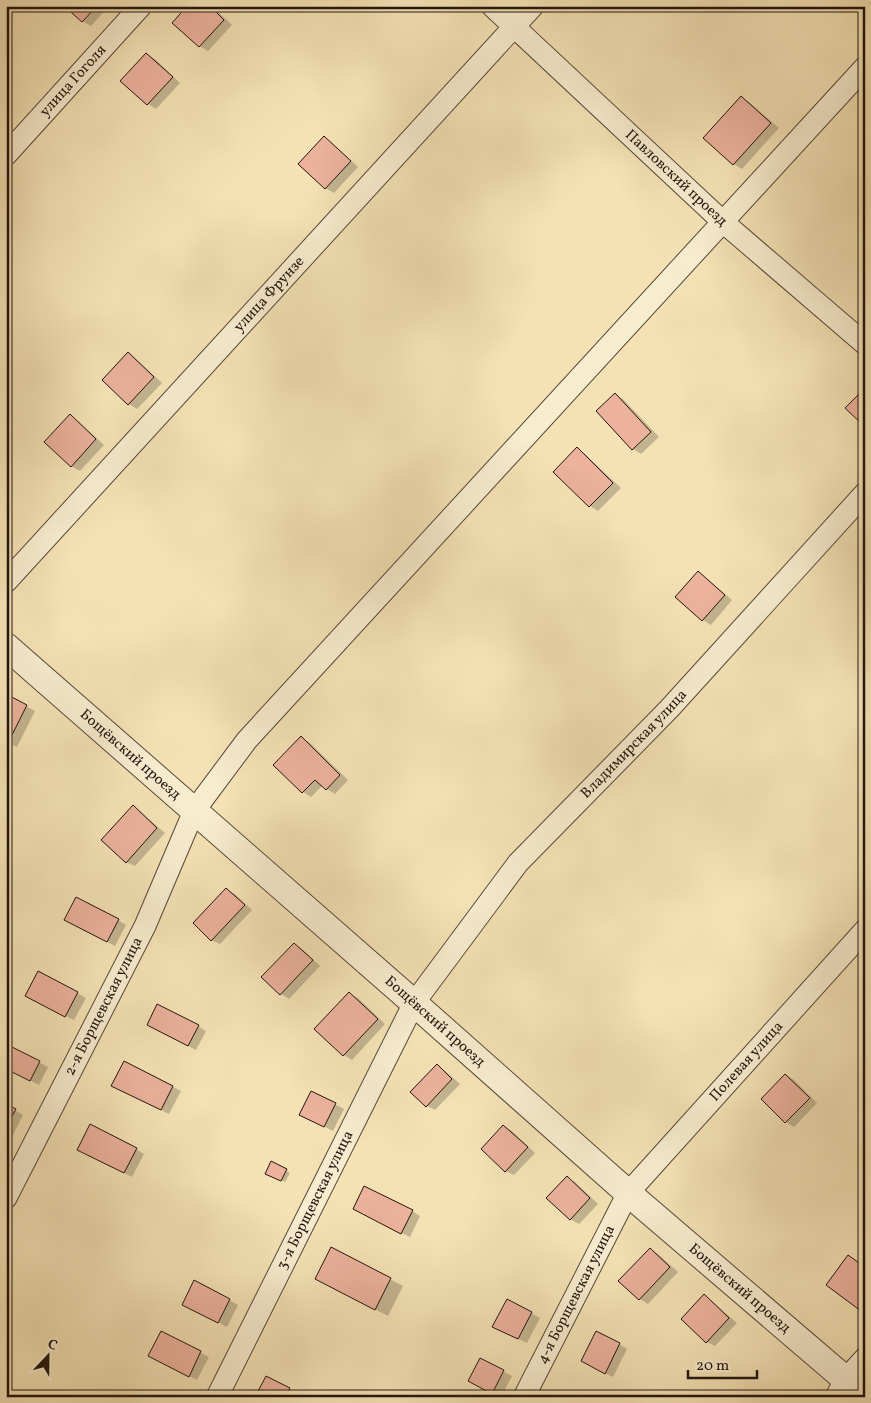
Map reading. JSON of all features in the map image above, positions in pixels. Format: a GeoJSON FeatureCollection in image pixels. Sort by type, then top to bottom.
{"type":"FeatureCollection","features":[{"type":"Feature","properties":{"kind":"street","name":"улица Гоголя"},"geometry":{"type":"LineString","coordinates":[[6,155],[141,6]]}},
{"type":"Feature","properties":{"kind":"street","name":"Павловский проезд"},"geometry":{"type":"LineString","coordinates":[[492,6],[724,222],[865,344]]}},
{"type":"Feature","properties":{"kind":"street","name":"улица Фрунзе"},"geometry":{"type":"LineString","coordinates":[[6,582],[533,6]]}},
{"type":"Feature","properties":{"kind":"street","name":"2-я Борщевская улица"},"geometry":{"type":"LineString","coordinates":[[6,1198],[145,926],[194,811],[247,740],[865,67]]}},
{"type":"Feature","properties":{"kind":"street","name":"Владимирская улица"},"geometry":{"type":"LineString","coordinates":[[414,1003],[518,863],[669,709],[865,493]]}},
{"type":"Feature","properties":{"kind":"street","name":"Бощёвский проезд"},"geometry":{"type":"LineString","coordinates":[[6,646],[628,1193],[840,1388],[865,1396]]}},
{"type":"Feature","properties":{"kind":"street","name":"Полевая улица"},"geometry":{"type":"LineString","coordinates":[[628,1193],[865,930]]}},
{"type":"Feature","properties":{"kind":"street","name":"3-я Борщевская улица"},"geometry":{"type":"LineString","coordinates":[[217,1397],[414,1003]]}},
{"type":"Feature","properties":{"kind":"street","name":"4-я Борщевская улица"},"geometry":{"type":"LineString","coordinates":[[524,1397],[628,1193]]}},
{"type":"Feature","properties":{"kind":"street"},"geometry":{"type":"LineString","coordinates":[[840,1388],[865,1358]]}},
{"type":"Feature","properties":{"kind":"building"},"geometry":{"type":"Polygon","coordinates":[[[64,6],[97,6],[82,22],[64,6]]]}},
{"type":"Feature","properties":{"kind":"building"},"geometry":{"type":"Polygon","coordinates":[[[187,6],[210,6],[224,20],[199,47],[172,23],[187,6]]]}},
{"type":"Feature","properties":{"kind":"building"},"geometry":{"type":"Polygon","coordinates":[[[146,53],[173,77],[147,105],[120,81],[146,53]]]}},
{"type":"Feature","properties":{"kind":"building"},"geometry":{"type":"Polygon","coordinates":[[[741,96],[771,123],[733,165],[703,138],[741,96]]]}},
{"type":"Feature","properties":{"kind":"building"},"geometry":{"type":"Polygon","coordinates":[[[324,136],[351,161],[325,189],[298,164],[324,136]]]}},
{"type":"Feature","properties":{"kind":"building"},"geometry":{"type":"Polygon","coordinates":[[[128,352],[154,377],[128,405],[102,380],[128,352]]]}},
{"type":"Feature","properties":{"kind":"building"},"geometry":{"type":"Polygon","coordinates":[[[865,388],[865,427],[845,408],[865,388]]]}},
{"type":"Feature","properties":{"kind":"building"},"geometry":{"type":"Polygon","coordinates":[[[615,393],[651,432],[632,450],[596,411],[615,393]]]}},
{"type":"Feature","properties":{"kind":"building"},"geometry":{"type":"Polygon","coordinates":[[[70,414],[96,439],[71,467],[44,442],[70,414]]]}},
{"type":"Feature","properties":{"kind":"building"},"geometry":{"type":"Polygon","coordinates":[[[577,447],[613,483],[589,507],[553,472],[577,447]]]}},
{"type":"Feature","properties":{"kind":"building"},"geometry":{"type":"Polygon","coordinates":[[[698,571],[725,595],[702,621],[675,597],[698,571]]]}},
{"type":"Feature","properties":{"kind":"building"},"geometry":{"type":"Polygon","coordinates":[[[6,694],[27,705],[8,743],[6,742],[6,694]]]}},
{"type":"Feature","properties":{"kind":"building"},"geometry":{"type":"Polygon","coordinates":[[[301,736],[340,775],[326,790],[315,780],[302,793],[273,765],[301,736]]]}},
{"type":"Feature","properties":{"kind":"building"},"geometry":{"type":"Polygon","coordinates":[[[133,805],[157,828],[126,863],[101,840],[133,805]]]}},
{"type":"Feature","properties":{"kind":"building"},"geometry":{"type":"Polygon","coordinates":[[[226,888],[245,905],[211,941],[193,923],[226,888]]]}},
{"type":"Feature","properties":{"kind":"building"},"geometry":{"type":"Polygon","coordinates":[[[76,897],[119,919],[107,942],[64,920],[76,897]]]}},
{"type":"Feature","properties":{"kind":"building"},"geometry":{"type":"Polygon","coordinates":[[[294,943],[313,960],[280,995],[261,977],[294,943]]]}},
{"type":"Feature","properties":{"kind":"building"},"geometry":{"type":"Polygon","coordinates":[[[38,971],[78,992],[65,1017],[25,996],[38,971]]]}},
{"type":"Feature","properties":{"kind":"building"},"geometry":{"type":"Polygon","coordinates":[[[349,992],[378,1019],[343,1056],[314,1029],[349,992]]]}},
{"type":"Feature","properties":{"kind":"building"},"geometry":{"type":"Polygon","coordinates":[[[157,1004],[199,1025],[188,1046],[147,1025],[157,1004]]]}},
{"type":"Feature","properties":{"kind":"building"},"geometry":{"type":"Polygon","coordinates":[[[6,1044],[40,1061],[30,1081],[6,1069],[6,1044]]]}},
{"type":"Feature","properties":{"kind":"building"},"geometry":{"type":"Polygon","coordinates":[[[124,1061],[173,1086],[161,1110],[111,1086],[124,1061]]]}},
{"type":"Feature","properties":{"kind":"building"},"geometry":{"type":"Polygon","coordinates":[[[437,1064],[452,1079],[426,1107],[410,1092],[437,1064]]]}},
{"type":"Feature","properties":{"kind":"building"},"geometry":{"type":"Polygon","coordinates":[[[785,1074],[810,1098],[785,1123],[761,1099],[785,1074]]]}},
{"type":"Feature","properties":{"kind":"building"},"geometry":{"type":"Polygon","coordinates":[[[311,1091],[336,1103],[324,1127],[299,1115],[311,1091]]]}},
{"type":"Feature","properties":{"kind":"building"},"geometry":{"type":"Polygon","coordinates":[[[6,1104],[16,1109],[6,1127],[6,1104]]]}},
{"type":"Feature","properties":{"kind":"building"},"geometry":{"type":"Polygon","coordinates":[[[90,1124],[137,1148],[124,1173],[77,1150],[90,1124]]]}},
{"type":"Feature","properties":{"kind":"building"},"geometry":{"type":"Polygon","coordinates":[[[503,1125],[528,1147],[505,1172],[481,1149],[503,1125]]]}},
{"type":"Feature","properties":{"kind":"building"},"geometry":{"type":"Polygon","coordinates":[[[271,1161],[287,1169],[281,1181],[265,1174],[271,1161]]]}},
{"type":"Feature","properties":{"kind":"building"},"geometry":{"type":"Polygon","coordinates":[[[567,1176],[590,1198],[570,1220],[546,1198],[567,1176]]]}},
{"type":"Feature","properties":{"kind":"building"},"geometry":{"type":"Polygon","coordinates":[[[364,1186],[413,1210],[401,1234],[353,1209],[364,1186]]]}},
{"type":"Feature","properties":{"kind":"building"},"geometry":{"type":"Polygon","coordinates":[[[331,1247],[391,1278],[375,1310],[315,1279],[331,1247]]]}},
{"type":"Feature","properties":{"kind":"building"},"geometry":{"type":"Polygon","coordinates":[[[650,1248],[670,1267],[639,1300],[618,1281],[650,1248]]]}},
{"type":"Feature","properties":{"kind":"building"},"geometry":{"type":"Polygon","coordinates":[[[848,1255],[865,1267],[865,1314],[826,1285],[848,1255]]]}},
{"type":"Feature","properties":{"kind":"building"},"geometry":{"type":"Polygon","coordinates":[[[194,1280],[230,1299],[218,1323],[182,1305],[194,1280]]]}},
{"type":"Feature","properties":{"kind":"building"},"geometry":{"type":"Polygon","coordinates":[[[704,1294],[729,1318],[706,1343],[681,1319],[704,1294]]]}},
{"type":"Feature","properties":{"kind":"building"},"geometry":{"type":"Polygon","coordinates":[[[507,1299],[532,1312],[518,1339],[492,1327],[507,1299]]]}},
{"type":"Feature","properties":{"kind":"building"},"geometry":{"type":"Polygon","coordinates":[[[161,1331],[201,1351],[189,1377],[148,1356],[161,1331]]]}},
{"type":"Feature","properties":{"kind":"building"},"geometry":{"type":"Polygon","coordinates":[[[596,1331],[620,1343],[605,1374],[581,1361],[596,1331]]]}},
{"type":"Feature","properties":{"kind":"building"},"geometry":{"type":"Polygon","coordinates":[[[480,1358],[504,1370],[492,1394],[468,1381],[480,1358]]]}},
{"type":"Feature","properties":{"kind":"building"},"geometry":{"type":"Polygon","coordinates":[[[266,1376],[290,1388],[285,1397],[255,1397],[266,1376]]]}}]}
